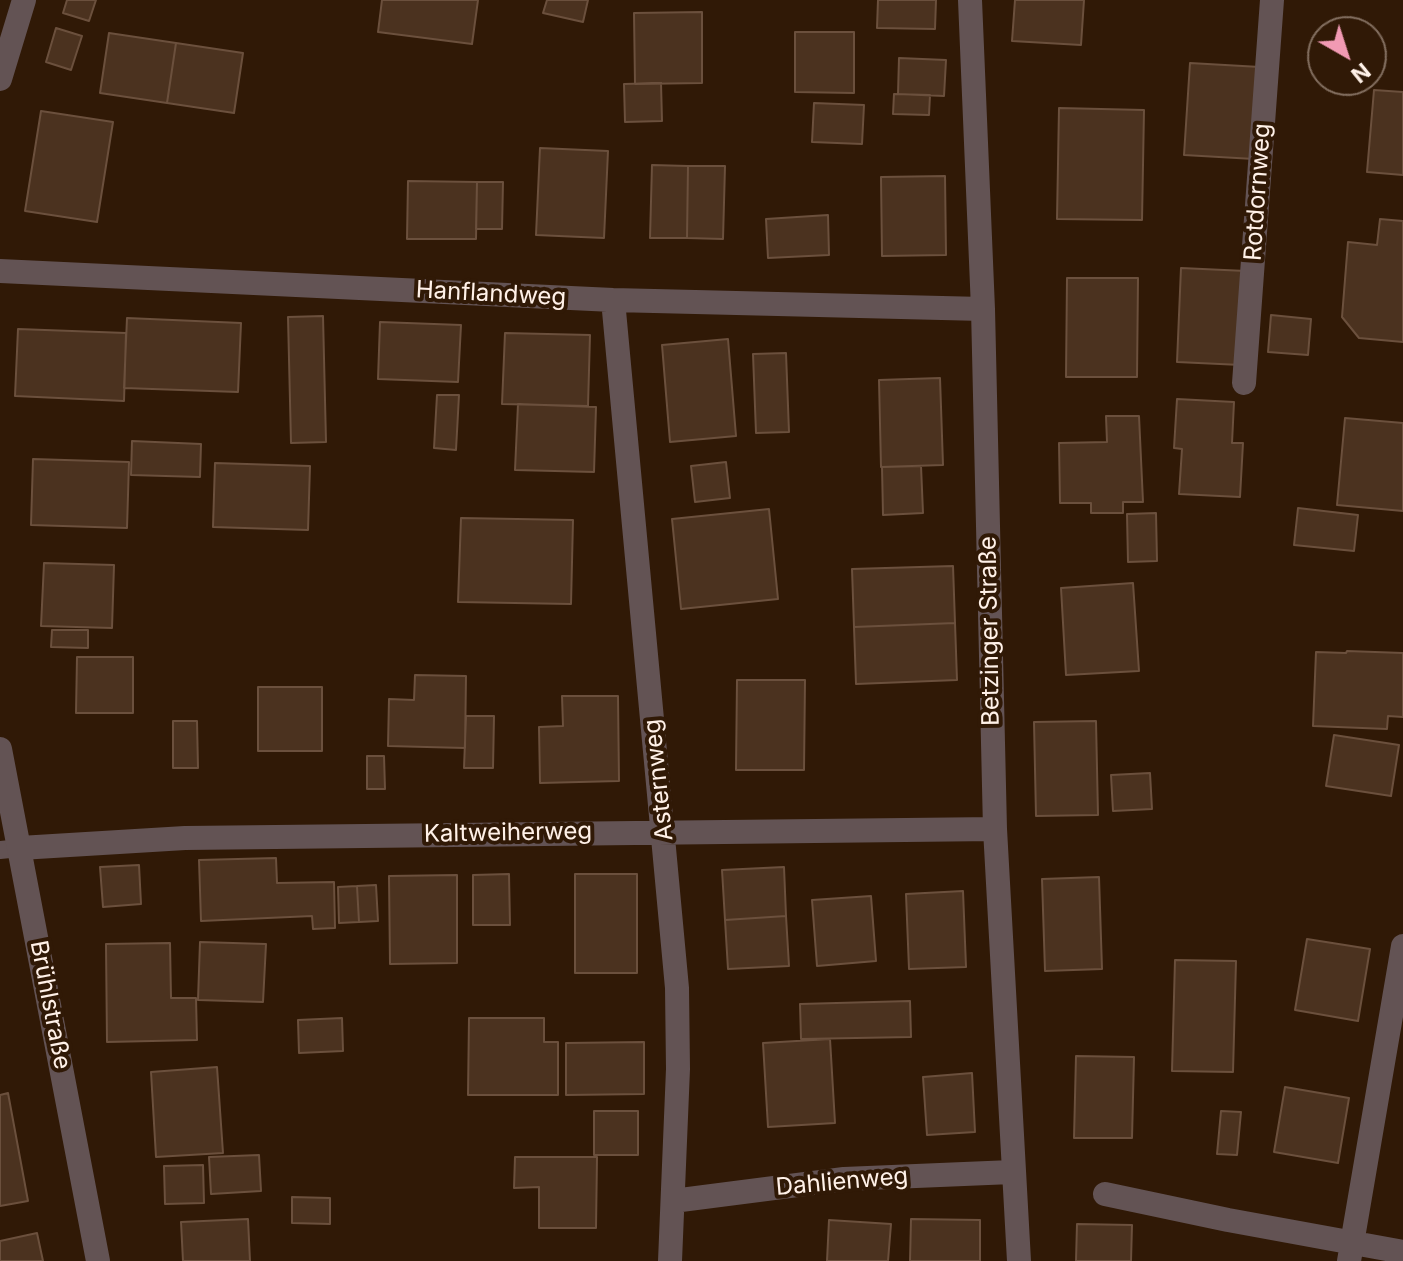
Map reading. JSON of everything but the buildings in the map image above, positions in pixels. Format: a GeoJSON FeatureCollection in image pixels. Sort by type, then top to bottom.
{"type":"FeatureCollection","features":[{"type":"Feature","properties":{"kind":"street"},"geometry":{"type":"LineString","coordinates":[[0,79],[24,0]]}},
{"type":"Feature","properties":{"kind":"street","name":"Betzinger Straße"},"geometry":{"type":"LineString","coordinates":[[970,0],[983,309],[995,829],[1019,1261]]}},
{"type":"Feature","properties":{"kind":"street","name":"Rotdornweg"},"geometry":{"type":"LineString","coordinates":[[1244,383],[1272,0]]}},
{"type":"Feature","properties":{"kind":"street","name":"Hanflandweg"},"geometry":{"type":"LineString","coordinates":[[0,271],[613,300],[983,309]]}},
{"type":"Feature","properties":{"kind":"street","name":"Asternweg"},"geometry":{"type":"LineString","coordinates":[[613,300],[677,988],[678,1083],[670,1261]]}},
{"type":"Feature","properties":{"kind":"street","name":"Brühlstraße"},"geometry":{"type":"LineString","coordinates":[[0,749],[10,849],[98,1261]]}},
{"type":"Feature","properties":{"kind":"street","name":"Kaltweiherweg"},"geometry":{"type":"LineString","coordinates":[[10,849],[185,838],[995,829]]}},
{"type":"Feature","properties":{"kind":"street"},"geometry":{"type":"LineString","coordinates":[[1351,1252],[1403,946]]}},
{"type":"Feature","properties":{"kind":"street","name":"Dahlienweg"},"geometry":{"type":"LineString","coordinates":[[673,1201],[844,1179],[1012,1172]]}},
{"type":"Feature","properties":{"kind":"street"},"geometry":{"type":"LineString","coordinates":[[1105,1194],[1351,1252],[1403,1252]]}}]}
